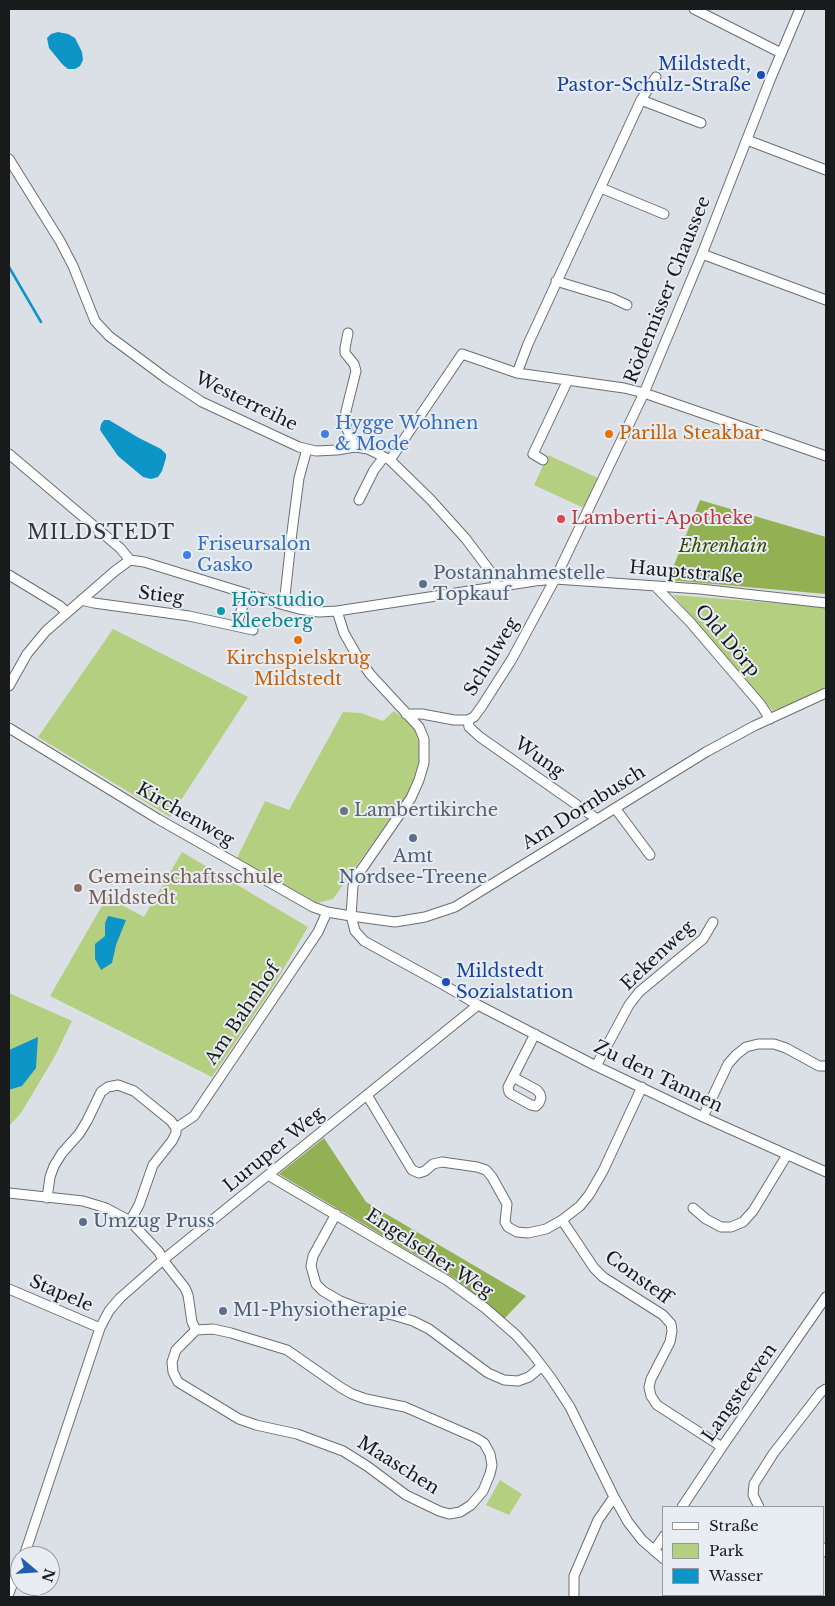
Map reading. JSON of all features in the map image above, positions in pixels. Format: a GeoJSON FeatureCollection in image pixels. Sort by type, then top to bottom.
{"type":"FeatureCollection","features":[{"type":"Feature","properties":{"kind":"street"},"geometry":{"type":"LineString","coordinates":[[694,9],[781,53]]}},
{"type":"Feature","properties":{"kind":"street","name":"Rödemisser Chaussee"},"geometry":{"type":"LineString","coordinates":[[556,579],[644,392],[702,254],[800,9]]}},
{"type":"Feature","properties":{"kind":"street"},"geometry":{"type":"LineString","coordinates":[[518,373],[528,344],[556,281],[641,100],[656,77]]}},
{"type":"Feature","properties":{"kind":"street"},"geometry":{"type":"LineString","coordinates":[[641,100],[701,124]]}},
{"type":"Feature","properties":{"kind":"street"},"geometry":{"type":"LineString","coordinates":[[747,140],[826,170]]}},
{"type":"Feature","properties":{"kind":"street","name":"Westerreihe"},"geometry":{"type":"LineString","coordinates":[[9,159],[60,241],[73,266],[95,321],[109,336],[166,379],[202,402],[307,449],[316,451],[355,447],[368,449],[387,458],[430,499],[466,539],[493,575],[497,586]]}},
{"type":"Feature","properties":{"kind":"street"},"geometry":{"type":"LineString","coordinates":[[601,188],[664,214]]}},
{"type":"Feature","properties":{"kind":"street"},"geometry":{"type":"LineString","coordinates":[[702,254],[826,300]]}},
{"type":"Feature","properties":{"kind":"street"},"geometry":{"type":"LineString","coordinates":[[556,281],[612,298],[627,305]]}},
{"type":"Feature","properties":{"kind":"street"},"geometry":{"type":"LineString","coordinates":[[348,333],[345,353],[354,364],[356,371],[346,411],[346,427],[355,447]]}},
{"type":"Feature","properties":{"kind":"street"},"geometry":{"type":"LineString","coordinates":[[359,500],[374,470],[387,458],[462,354],[518,373],[644,392],[826,456]]}},
{"type":"Feature","properties":{"kind":"street"},"geometry":{"type":"LineString","coordinates":[[543,460],[533,454],[568,380]]}},
{"type":"Feature","properties":{"kind":"street"},"geometry":{"type":"LineString","coordinates":[[284,605],[299,478],[307,449]]}},
{"type":"Feature","properties":{"kind":"street"},"geometry":{"type":"LineString","coordinates":[[9,454],[120,548],[130,560],[66,612],[46,631],[27,654],[9,686]]}},
{"type":"Feature","properties":{"kind":"street","name":"Hauptstraße"},"geometry":{"type":"LineString","coordinates":[[130,560],[144,562],[284,605],[319,612],[556,579],[700,589],[826,603]]}},
{"type":"Feature","properties":{"kind":"street"},"geometry":{"type":"LineString","coordinates":[[9,575],[60,606],[66,612]]}},
{"type":"Feature","properties":{"kind":"street","name":"Schulweg"},"geometry":{"type":"LineString","coordinates":[[406,714],[422,714],[454,720],[468,720],[474,717],[512,659],[556,579]]}},
{"type":"Feature","properties":{"kind":"street","name":"Old Dörp"},"geometry":{"type":"LineString","coordinates":[[656,587],[690,622],[761,705],[770,719]]}},
{"type":"Feature","properties":{"kind":"street"},"geometry":{"type":"LineString","coordinates":[[236,626],[247,594]]}},
{"type":"Feature","properties":{"kind":"street","name":"Stieg"},"geometry":{"type":"LineString","coordinates":[[81,600],[189,616],[253,630]]}},
{"type":"Feature","properties":{"kind":"street"},"geometry":{"type":"LineString","coordinates":[[337,611],[344,633],[356,654],[370,674],[419,727],[424,739],[424,763],[420,780],[411,798],[357,876],[353,886],[351,916],[354,931],[364,941],[478,1005]]}},
{"type":"Feature","properties":{"kind":"street","name":"Am Dornbusch"},"geometry":{"type":"LineString","coordinates":[[351,916],[395,922],[425,918],[455,907],[706,752],[754,726],[826,694]]}},
{"type":"Feature","properties":{"kind":"street","name":"Wung"},"geometry":{"type":"LineString","coordinates":[[468,720],[469,726],[480,737],[597,818]]}},
{"type":"Feature","properties":{"kind":"street","name":"Kirchenweg"},"geometry":{"type":"LineString","coordinates":[[9,728],[158,819],[313,907],[327,912],[351,916]]}},
{"type":"Feature","properties":{"kind":"street"},"geometry":{"type":"LineString","coordinates":[[615,808],[650,855]]}},
{"type":"Feature","properties":{"kind":"street","name":"Am Bahnhof"},"geometry":{"type":"LineString","coordinates":[[176,1128],[194,1116],[318,932],[327,912]]}},
{"type":"Feature","properties":{"kind":"street","name":"Eekenweg"},"geometry":{"type":"LineString","coordinates":[[596,1066],[629,1005],[639,992],[703,939],[713,922]]}},
{"type":"Feature","properties":{"kind":"street","name":"Zu den Tannen"},"geometry":{"type":"LineString","coordinates":[[478,1005],[596,1066],[703,1117],[826,1172]]}},
{"type":"Feature","properties":{"kind":"street","name":"Luruper Weg"},"geometry":{"type":"LineString","coordinates":[[27,1546],[100,1328],[109,1311],[120,1298],[163,1260],[478,1005]]}},
{"type":"Feature","properties":{"kind":"street"},"geometry":{"type":"LineString","coordinates":[[513,1077],[535,1034]]}},
{"type":"Feature","properties":{"kind":"street"},"geometry":{"type":"LineString","coordinates":[[703,1117],[728,1064],[746,1047],[758,1044],[774,1044],[786,1048],[819,1066],[826,1066]]}},
{"type":"Feature","properties":{"kind":"street"},"geometry":{"type":"LineString","coordinates":[[47,1198],[50,1177],[62,1152],[79,1134],[102,1092],[108,1087],[118,1086],[134,1092],[172,1120],[176,1128],[172,1141],[153,1165],[130,1221]]}},
{"type":"Feature","properties":{"kind":"street"},"geometry":{"type":"LineString","coordinates":[[367,1095],[412,1170],[419,1173],[425,1172],[433,1164],[442,1162],[478,1167],[486,1170],[507,1204],[504,1222],[508,1227],[517,1232],[528,1233],[546,1229],[562,1220],[580,1206],[589,1195],[603,1171],[642,1087]]}},
{"type":"Feature","properties":{"kind":"street"},"geometry":{"type":"LineString","coordinates":[[693,1208],[706,1219],[721,1227],[731,1227],[743,1222],[753,1211],[787,1155]]}},
{"type":"Feature","properties":{"kind":"street","name":"Engelscher Weg"},"geometry":{"type":"LineString","coordinates":[[268,1174],[448,1281],[478,1303],[516,1336],[542,1366],[570,1407],[628,1522],[642,1540],[662,1557]]}},
{"type":"Feature","properties":{"kind":"street"},"geometry":{"type":"LineString","coordinates":[[9,1193],[83,1201],[106,1208],[130,1221],[159,1252],[185,1288],[188,1295],[192,1322],[196,1330]]}},
{"type":"Feature","properties":{"kind":"street"},"geometry":{"type":"LineString","coordinates":[[336,1214],[313,1256],[311,1266],[316,1284],[323,1292],[358,1308],[413,1320],[488,1373],[504,1380],[518,1381],[529,1377],[542,1366]]}},
{"type":"Feature","properties":{"kind":"street","name":"Consteff"},"geometry":{"type":"LineString","coordinates":[[562,1220],[589,1261],[603,1277],[663,1315],[671,1324],[670,1342],[649,1387],[651,1396],[657,1405],[722,1447]]}},
{"type":"Feature","properties":{"kind":"street","name":"Stapele"},"geometry":{"type":"LineString","coordinates":[[9,1289],[100,1328]]}},
{"type":"Feature","properties":{"kind":"street","name":"Langsteeven"},"geometry":{"type":"LineString","coordinates":[[683,1506],[826,1297]]}},
{"type":"Feature","properties":{"kind":"street","name":"Maaschen"},"geometry":{"type":"LineString","coordinates":[[196,1330],[214,1330],[231,1333],[287,1350],[352,1394],[366,1399],[405,1406],[476,1438],[484,1443],[490,1454],[492,1464],[483,1491],[471,1505],[460,1512],[450,1514],[439,1511],[406,1495],[344,1451],[297,1434],[256,1425],[239,1419],[178,1382],[173,1372],[172,1362],[176,1350],[196,1330]]}},
{"type":"Feature","properties":{"kind":"street"},"geometry":{"type":"LineString","coordinates":[[758,1506],[753,1495],[754,1484],[773,1454],[821,1392],[826,1389]]}},
{"type":"Feature","properties":{"kind":"street"},"geometry":{"type":"LineString","coordinates":[[574,1597],[574,1576],[598,1520],[614,1497]]}},
{"type":"Feature","properties":{"kind":"street"},"geometry":{"type":"LineString","coordinates":[[654,1551],[662,1539]]}},
{"type":"Feature","properties":{"kind":"green space"},"geometry":{"type":"Polygon","coordinates":[[[548,455],[598,478],[584,508],[534,485],[548,455]]]}},
{"type":"Feature","properties":{"kind":"green space","name":"Ehrenhain"},"geometry":{"type":"Polygon","coordinates":[[[700,500],[826,537],[826,594],[668,580],[700,500]]]}},
{"type":"Feature","properties":{"kind":"green space"},"geometry":{"type":"Polygon","coordinates":[[[673,595],[826,607],[826,691],[773,711],[673,595]]]}},
{"type":"Feature","properties":{"kind":"green space"},"geometry":{"type":"Polygon","coordinates":[[[113,629],[248,697],[170,817],[38,737],[113,629]]]}},
{"type":"Feature","properties":{"kind":"green space"},"geometry":{"type":"Polygon","coordinates":[[[394,711],[416,728],[423,745],[422,764],[414,785],[333,899],[317,903],[237,858],[265,801],[289,810],[343,712],[361,713],[383,721],[394,711]]]}},
{"type":"Feature","properties":{"kind":"green space"},"geometry":{"type":"Polygon","coordinates":[[[182,852],[308,927],[271,990],[212,1077],[50,996],[107,897],[144,917],[182,852]]]}},
{"type":"Feature","properties":{"kind":"green space"},"geometry":{"type":"Polygon","coordinates":[[[9,993],[72,1021],[55,1056],[21,1113],[9,1126],[9,1090],[22,1086],[38,1038],[9,1050],[9,993]]]}},
{"type":"Feature","properties":{"kind":"green space"},"geometry":{"type":"Polygon","coordinates":[[[324,1138],[366,1202],[526,1296],[504,1319],[456,1279],[279,1174],[324,1138]]]}},
{"type":"Feature","properties":{"kind":"green space"},"geometry":{"type":"Polygon","coordinates":[[[500,1480],[522,1494],[509,1515],[486,1505],[500,1480]]]}},
{"type":"Feature","properties":{"kind":"water"},"geometry":{"type":"Polygon","coordinates":[[[58,32],[75,38],[82,52],[83,60],[80,66],[75,69],[68,69],[49,48],[47,38],[51,34],[58,32]]]}},
{"type":"Feature","properties":{"kind":"water"},"geometry":{"type":"Polygon","coordinates":[[[104,420],[109,420],[161,449],[166,454],[162,471],[158,477],[151,479],[143,477],[118,456],[100,430],[104,420]]]}},
{"type":"Feature","properties":{"kind":"water"},"geometry":{"type":"Polygon","coordinates":[[[108,916],[126,920],[116,945],[112,963],[101,970],[95,959],[95,944],[105,936],[105,923],[108,916]]]}},
{"type":"Feature","properties":{"kind":"water"},"geometry":{"type":"Polygon","coordinates":[[[38,1037],[36,1068],[22,1086],[9,1090],[9,1050],[38,1037]]]}},
{"type":"Feature","properties":{"kind":"waterway"},"geometry":{"type":"LineString","coordinates":[[9,267],[41,322]]}},
{"type":"Feature","properties":{"kind":"place","name":"Mildstedt, Pastor-Schulz-Straße"},"geometry":{"type":"Point","coordinates":[761,75]}},
{"type":"Feature","properties":{"kind":"place","name":"Hygge Wohnen & Mode"},"geometry":{"type":"Point","coordinates":[325,434]}},
{"type":"Feature","properties":{"kind":"place","name":"Parilla Steakbar"},"geometry":{"type":"Point","coordinates":[609,434]}},
{"type":"Feature","properties":{"kind":"place","name":"Lamberti-Apotheke"},"geometry":{"type":"Point","coordinates":[561,519]}},
{"type":"Feature","properties":{"kind":"place","name":"Friseursalon Gasko"},"geometry":{"type":"Point","coordinates":[187,555]}},
{"type":"Feature","properties":{"kind":"place","name":"Postannahmestelle Topkauf"},"geometry":{"type":"Point","coordinates":[423,584]}},
{"type":"Feature","properties":{"kind":"place","name":"Hörstudio Kleeberg"},"geometry":{"type":"Point","coordinates":[221,611]}},
{"type":"Feature","properties":{"kind":"place","name":"Kirchspielskrug Mildstedt"},"geometry":{"type":"Point","coordinates":[298,640]}},
{"type":"Feature","properties":{"kind":"place","name":"Lambertikirche"},"geometry":{"type":"Point","coordinates":[344,811]}},
{"type":"Feature","properties":{"kind":"place","name":"Amt Nordsee-Treene"},"geometry":{"type":"Point","coordinates":[413,838]}},
{"type":"Feature","properties":{"kind":"place","name":"Gemeinschaftsschule Mildstedt"},"geometry":{"type":"Point","coordinates":[78,888]}},
{"type":"Feature","properties":{"kind":"place","name":"Mildstedt Sozialstation"},"geometry":{"type":"Point","coordinates":[446,982]}},
{"type":"Feature","properties":{"kind":"place","name":"Umzug Pruss"},"geometry":{"type":"Point","coordinates":[83,1222]}},
{"type":"Feature","properties":{"kind":"place","name":"M1-Physiotherapie"},"geometry":{"type":"Point","coordinates":[223,1311]}},
{"type":"Feature","properties":{"kind":"district","name":"MILDSTEDT"},"geometry":{"type":"Point","coordinates":[101,533]}}]}
